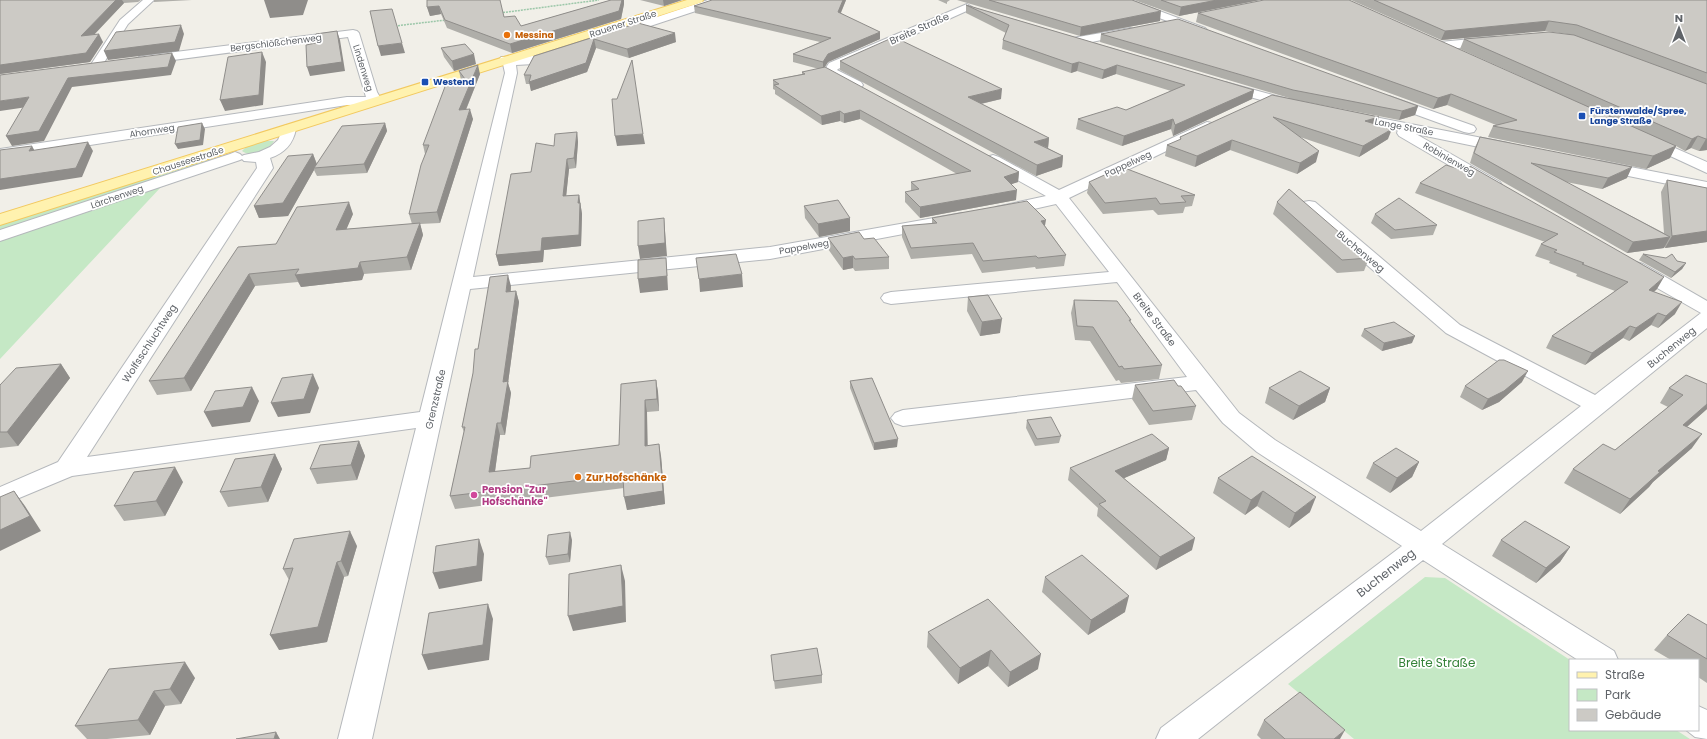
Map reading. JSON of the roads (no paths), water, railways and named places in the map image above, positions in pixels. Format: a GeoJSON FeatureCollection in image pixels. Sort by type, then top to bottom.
{"type":"FeatureCollection","features":[{"type":"Feature","properties":{"kind":"main road","name":"Rauener Straße"},"geometry":{"type":"LineString","coordinates":[[507,61],[698,0]]}},
{"type":"Feature","properties":{"kind":"main road"},"geometry":{"type":"LineString","coordinates":[[376,101],[507,61]]}},
{"type":"Feature","properties":{"kind":"main road","name":"Chausseestraße"},"geometry":{"type":"LineString","coordinates":[[0,220],[231,153],[289,129],[376,101]]}},
{"type":"Feature","properties":{"kind":"street"},"geometry":{"type":"LineString","coordinates":[[96,66],[124,22],[149,0]]}},
{"type":"Feature","properties":{"kind":"street"},"geometry":{"type":"LineString","coordinates":[[507,61],[534,60],[719,0]]}},
{"type":"Feature","properties":{"kind":"street"},"geometry":{"type":"LineString","coordinates":[[1120,0],[1214,35]]}},
{"type":"Feature","properties":{"kind":"street","name":"Breite Straße"},"geometry":{"type":"LineString","coordinates":[[871,93],[830,71],[833,66],[966,5]]}},
{"type":"Feature","properties":{"kind":"street"},"geometry":{"type":"LineString","coordinates":[[1154,26],[1198,17]]}},
{"type":"Feature","properties":{"kind":"street"},"geometry":{"type":"LineString","coordinates":[[1078,41],[1139,29]]}},
{"type":"Feature","properties":{"kind":"street","name":"Bergschlößchenweg"},"geometry":{"type":"LineString","coordinates":[[134,61],[352,34]]}},
{"type":"Feature","properties":{"kind":"street","name":"Lindenweg"},"geometry":{"type":"LineString","coordinates":[[352,34],[370,92],[376,101]]}},
{"type":"Feature","properties":{"kind":"street"},"geometry":{"type":"LineString","coordinates":[[1064,37],[1104,49]]}},
{"type":"Feature","properties":{"kind":"street"},"geometry":{"type":"LineString","coordinates":[[1425,39],[1462,56]]}},
{"type":"Feature","properties":{"kind":"street"},"geometry":{"type":"LineString","coordinates":[[1440,46],[1508,40]]}},
{"type":"Feature","properties":{"kind":"street","name":"Grenzstraße"},"geometry":{"type":"LineString","coordinates":[[355,739],[510,73],[507,61]]}},
{"type":"Feature","properties":{"kind":"street"},"geometry":{"type":"LineString","coordinates":[[81,68],[111,64]]}},
{"type":"Feature","properties":{"kind":"street"},"geometry":{"type":"LineString","coordinates":[[1210,81],[1266,98],[1304,107]]}},
{"type":"Feature","properties":{"kind":"street","name":"Lange Straße"},"geometry":{"type":"LineString","coordinates":[[1334,113],[1519,150],[1379,96]]}},
{"type":"Feature","properties":{"kind":"street"},"geometry":{"type":"LineString","coordinates":[[1245,109],[1266,98]]}},
{"type":"Feature","properties":{"kind":"street","name":"Ahornweg"},"geometry":{"type":"LineString","coordinates":[[0,154],[347,101],[376,101]]}},
{"type":"Feature","properties":{"kind":"street","name":"Pappelweg"},"geometry":{"type":"LineString","coordinates":[[461,284],[770,253],[1047,202],[1224,119]]}},
{"type":"Feature","properties":{"kind":"street","name":"Robinienweg"},"geometry":{"type":"LineString","coordinates":[[1403,127],[1402,130],[1408,136],[1510,195]]}},
{"type":"Feature","properties":{"kind":"street"},"geometry":{"type":"LineString","coordinates":[[262,156],[272,152],[284,143],[288,136],[289,129]]}},
{"type":"Feature","properties":{"kind":"street"},"geometry":{"type":"LineString","coordinates":[[1631,133],[1707,168]]}},
{"type":"Feature","properties":{"kind":"street","name":"Breite Straße"},"geometry":{"type":"LineString","coordinates":[[976,151],[1059,197],[1231,418],[1266,446],[1601,659]]}},
{"type":"Feature","properties":{"kind":"street","name":"Lärchenweg"},"geometry":{"type":"LineString","coordinates":[[0,236],[231,153],[247,158],[262,156]]}},
{"type":"Feature","properties":{"kind":"street","name":"Wolfsschluchtweg"},"geometry":{"type":"LineString","coordinates":[[67,468],[265,168],[262,156]]}},
{"type":"Feature","properties":{"kind":"street"},"geometry":{"type":"LineString","coordinates":[[1582,163],[1707,187]]}},
{"type":"Feature","properties":{"kind":"street","name":"Buchenweg"},"geometry":{"type":"LineString","coordinates":[[1309,206],[1453,329],[1598,406]]}},
{"type":"Feature","properties":{"kind":"street"},"geometry":{"type":"LineString","coordinates":[[1626,262],[1707,309]]}},
{"type":"Feature","properties":{"kind":"street"},"geometry":{"type":"LineString","coordinates":[[891,298],[1122,276]]}},
{"type":"Feature","properties":{"kind":"street","name":"Buchenweg"},"geometry":{"type":"LineString","coordinates":[[1173,739],[1423,545],[1707,318]]}},
{"type":"Feature","properties":{"kind":"street"},"geometry":{"type":"LineString","coordinates":[[903,418],[1202,382]]}},
{"type":"Feature","properties":{"kind":"street"},"geometry":{"type":"LineString","coordinates":[[0,497],[67,468],[430,418]]}},
{"type":"Feature","properties":{"kind":"place","name":"Messina"},"geometry":{"type":"Point","coordinates":[507,35]}},
{"type":"Feature","properties":{"kind":"place","name":"Westend"},"geometry":{"type":"Point","coordinates":[425,82]}},
{"type":"Feature","properties":{"kind":"place","name":"Fürstenwalde/Spree, Lange Straße"},"geometry":{"type":"Point","coordinates":[1582,116]}},
{"type":"Feature","properties":{"kind":"place","name":"Zur Hofschänke"},"geometry":{"type":"Point","coordinates":[578,477]}},
{"type":"Feature","properties":{"kind":"place","name":"Pension \"Zur Hofschänke\""},"geometry":{"type":"Point","coordinates":[474,495]}}]}
